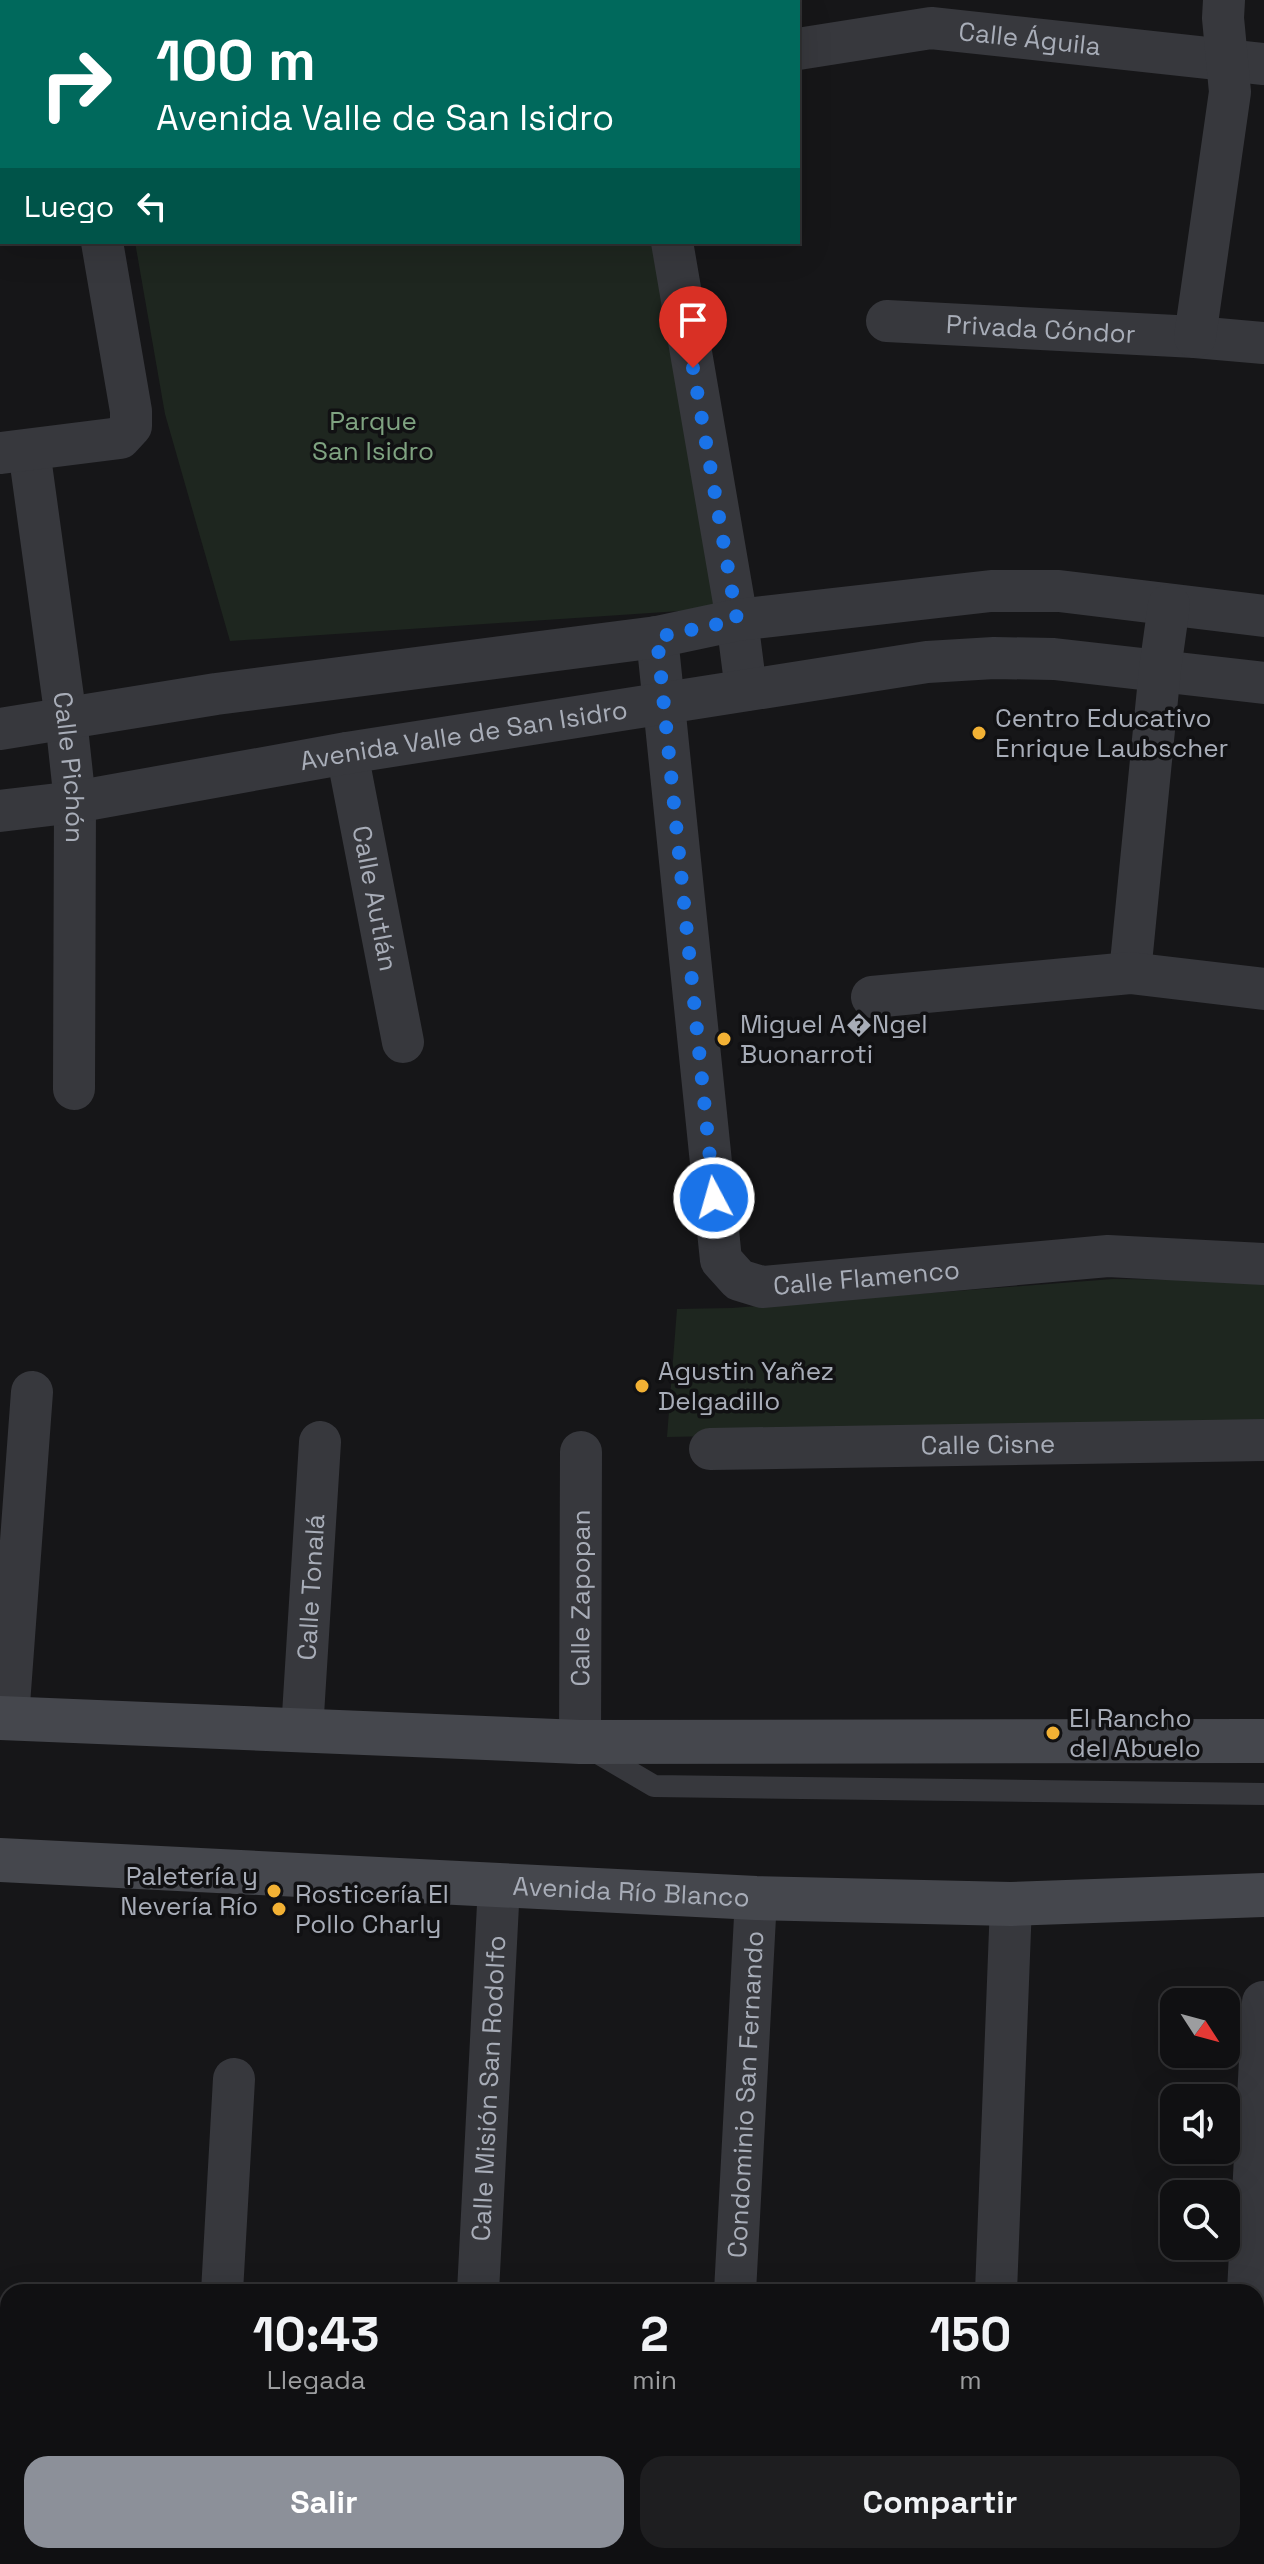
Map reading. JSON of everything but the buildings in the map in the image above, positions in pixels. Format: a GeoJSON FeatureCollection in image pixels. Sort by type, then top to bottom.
{"type":"FeatureCollection","features":[{"type":"Feature","properties":{"kind":"street"},"geometry":{"type":"LineString","coordinates":[[1195,337],[1230,92],[1245,62],[1224,0]]}},
{"type":"Feature","properties":{"kind":"street","name":"Calle Águila"},"geometry":{"type":"LineString","coordinates":[[800,48],[933,14],[1245,62]]}},
{"type":"Feature","properties":{"kind":"street"},"geometry":{"type":"LineString","coordinates":[[14,452],[120,438],[131,426],[102,244]]}},
{"type":"Feature","properties":{"kind":"street"},"geometry":{"type":"LineString","coordinates":[[672,244],[737,620],[746,690]]}},
{"type":"Feature","properties":{"kind":"street","name":"Privada Cóndor"},"geometry":{"type":"LineString","coordinates":[[887,321],[1264,343]]}},
{"type":"Feature","properties":{"kind":"street","name":"Calle Pichón"},"geometry":{"type":"LineString","coordinates":[[14,452],[66,719],[75,802],[74,1089]]}},
{"type":"Feature","properties":{"kind":"street"},"geometry":{"type":"LineString","coordinates":[[0,729],[216,694],[657,637],[737,620],[991,591],[1059,591],[1264,616]]}},
{"type":"Feature","properties":{"kind":"street"},"geometry":{"type":"LineString","coordinates":[[1130,973],[1169,605]]}},
{"type":"Feature","properties":{"kind":"street","name":"Calle Flamenco"},"geometry":{"type":"LineString","coordinates":[[657,637],[721,1260],[739,1280],[762,1287],[1108,1256],[1264,1264]]}},
{"type":"Feature","properties":{"kind":"street","name":"Avenida Valle de San Isidro"},"geometry":{"type":"LineString","coordinates":[[0,811],[75,802],[347,753],[927,662],[994,658],[1054,659],[1264,683]]}},
{"type":"Feature","properties":{"kind":"street","name":"Calle Autlán"},"geometry":{"type":"LineString","coordinates":[[347,753],[403,1042]]}},
{"type":"Feature","properties":{"kind":"street"},"geometry":{"type":"LineString","coordinates":[[872,997],[1130,973],[1264,989]]}},
{"type":"Feature","properties":{"kind":"street"},"geometry":{"type":"LineString","coordinates":[[32,1392],[4,1718],[580,1742],[1264,1741]]}},
{"type":"Feature","properties":{"kind":"street","name":"Calle Cisne"},"geometry":{"type":"LineString","coordinates":[[710,1449],[1264,1440]]}},
{"type":"Feature","properties":{"kind":"street","name":"Calle Tonalá"},"geometry":{"type":"LineString","coordinates":[[302,1731],[320,1442]]}},
{"type":"Feature","properties":{"kind":"street","name":"Calle Zapopan"},"geometry":{"type":"LineString","coordinates":[[580,1742],[581,1452]]}},
{"type":"Feature","properties":{"kind":"street","name":"Avenida Río Blanco"},"geometry":{"type":"LineString","coordinates":[[0,1860],[756,1898],[1011,1904],[1264,1895]]}},
{"type":"Feature","properties":{"kind":"street","name":"Calle Misión San Rodolfo"},"geometry":{"type":"LineString","coordinates":[[478,2284],[499,1885]]}},
{"type":"Feature","properties":{"kind":"street","name":"Condominio San Fernando"},"geometry":{"type":"LineString","coordinates":[[735,2284],[756,1898]]}},
{"type":"Feature","properties":{"kind":"street"},"geometry":{"type":"LineString","coordinates":[[996,2284],[1011,1904]]}},
{"type":"Feature","properties":{"kind":"street"},"geometry":{"type":"LineString","coordinates":[[1248,2284],[1263,2002]]}},
{"type":"Feature","properties":{"kind":"street"},"geometry":{"type":"LineString","coordinates":[[222,2284],[234,2079]]}},
{"type":"Feature","properties":{"kind":"lane"},"geometry":{"type":"LineString","coordinates":[[580,1742],[654,1786],[1264,1794]]}},
{"type":"Feature","properties":{"kind":"green space","name":"Parque San Isidro"},"geometry":{"type":"Polygon","coordinates":[[[135,244],[655,244],[725,608],[230,641],[165,414],[135,244]]]}},
{"type":"Feature","properties":{"kind":"green space"},"geometry":{"type":"Polygon","coordinates":[[[1113,1279],[1264,1281],[1264,1425],[667,1437],[677,1309],[732,1308],[1113,1279]]]}},
{"type":"Feature","properties":{"kind":"place","name":"Centro Educativo Enrique Laubscher"},"geometry":{"type":"Point","coordinates":[979,733]}},
{"type":"Feature","properties":{"kind":"place","name":"Miguel A�Ngel Buonarroti"},"geometry":{"type":"Point","coordinates":[724,1039]}},
{"type":"Feature","properties":{"kind":"place","name":"Agustin Yañez Delgadillo"},"geometry":{"type":"Point","coordinates":[642,1386]}},
{"type":"Feature","properties":{"kind":"place","name":"El Rancho del Abuelo"},"geometry":{"type":"Point","coordinates":[1053,1733]}},
{"type":"Feature","properties":{"kind":"place","name":"Paletería y Nevería Río"},"geometry":{"type":"Point","coordinates":[274,1891]}},
{"type":"Feature","properties":{"kind":"place","name":"Rosticería El Pollo Charly"},"geometry":{"type":"Point","coordinates":[279,1909]}},
{"type":"Feature","properties":{"kind":"route"},"geometry":{"type":"LineString","coordinates":[[693,368],[737,620],[657,637],[714,1198]]}}]}
